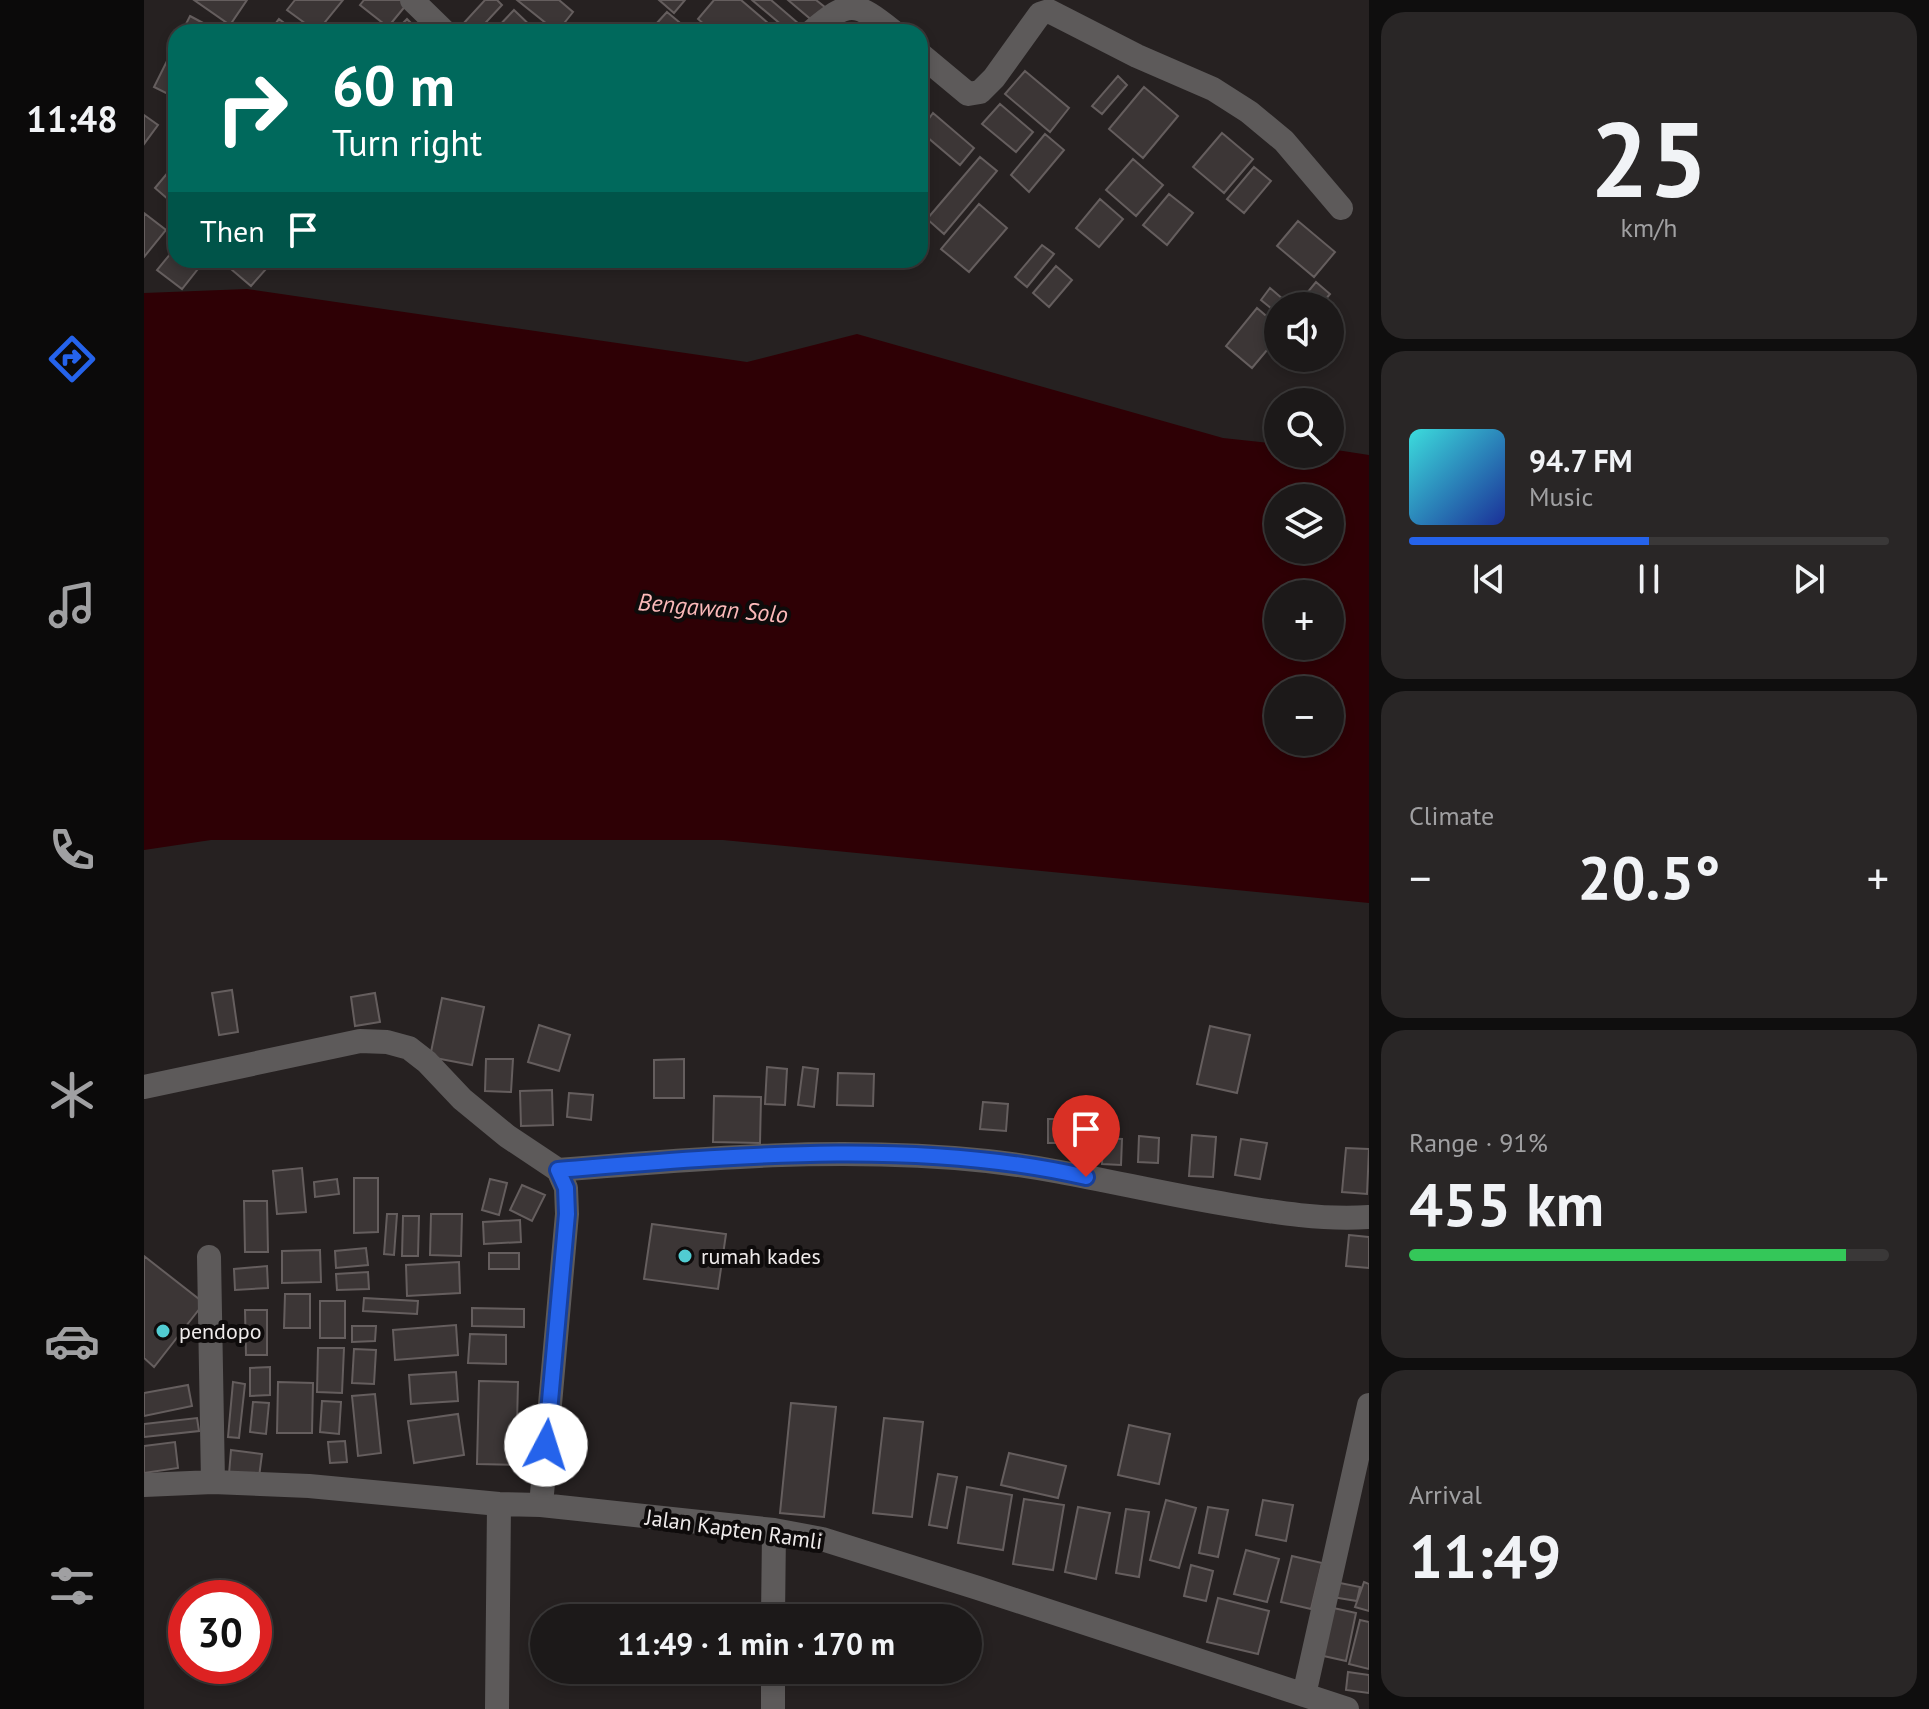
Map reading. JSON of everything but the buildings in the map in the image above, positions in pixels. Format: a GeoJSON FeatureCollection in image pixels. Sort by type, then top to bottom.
{"type":"FeatureCollection","features":[{"type":"Feature","properties":{"kind":"street"},"geometry":{"type":"LineString","coordinates":[[412,0],[437,24]]}},
{"type":"Feature","properties":{"kind":"street"},"geometry":{"type":"LineString","coordinates":[[818,24],[832,9],[844,4],[857,4],[885,24]]}},
{"type":"Feature","properties":{"kind":"street"},"geometry":{"type":"LineString","coordinates":[[928,61],[968,94],[980,92],[994,78],[1040,14],[1049,11],[1137,56],[1213,89],[1249,112],[1284,141],[1341,208]]}},
{"type":"Feature","properties":{"kind":"street"},"geometry":{"type":"LineString","coordinates":[[144,1087],[360,1041],[387,1042],[409,1048],[462,1099],[507,1136],[558,1170],[566,1188],[567,1214],[541,1505]]}},
{"type":"Feature","properties":{"kind":"street"},"geometry":{"type":"LineString","coordinates":[[558,1170],[740,1156],[862,1153],[985,1161],[1063,1172],[1157,1193],[1333,1220],[1369,1217]]}},
{"type":"Feature","properties":{"kind":"street"},"geometry":{"type":"LineString","coordinates":[[209,1257],[213,1482]]}},
{"type":"Feature","properties":{"kind":"street"},"geometry":{"type":"LineString","coordinates":[[1304,1695],[1369,1405]]}},
{"type":"Feature","properties":{"kind":"street","name":"Jalan Kapten Ramli"},"geometry":{"type":"LineString","coordinates":[[144,1485],[213,1482],[338,1488],[499,1504],[541,1505],[774,1530],[836,1544],[1347,1709]]}},
{"type":"Feature","properties":{"kind":"street"},"geometry":{"type":"LineString","coordinates":[[497,1709],[499,1504]]}},
{"type":"Feature","properties":{"kind":"street"},"geometry":{"type":"LineString","coordinates":[[773,1604],[774,1530]]}},
{"type":"Feature","properties":{"kind":"street"},"geometry":{"type":"LineString","coordinates":[[773,1684],[773,1709]]}},
{"type":"Feature","properties":{"kind":"water","name":"Bengawan Solo"},"geometry":{"type":"Polygon","coordinates":[[[247,289],[747,362],[857,334],[1223,438],[1264,442],[1264,468],[1344,468],[1344,451],[1369,455],[1369,903],[723,840],[211,840],[144,850],[144,293],[247,289]]]}},
{"type":"Feature","properties":{"kind":"place","name":"rumah kades"},"geometry":{"type":"Point","coordinates":[685,1256]}},
{"type":"Feature","properties":{"kind":"place","name":"pendopo"},"geometry":{"type":"Point","coordinates":[163,1331]}},
{"type":"Feature","properties":{"kind":"route"},"geometry":{"type":"LineString","coordinates":[[546,1445],[567,1214],[566,1188],[558,1170],[740,1156],[862,1153],[985,1161],[1086,1177]]}}]}
